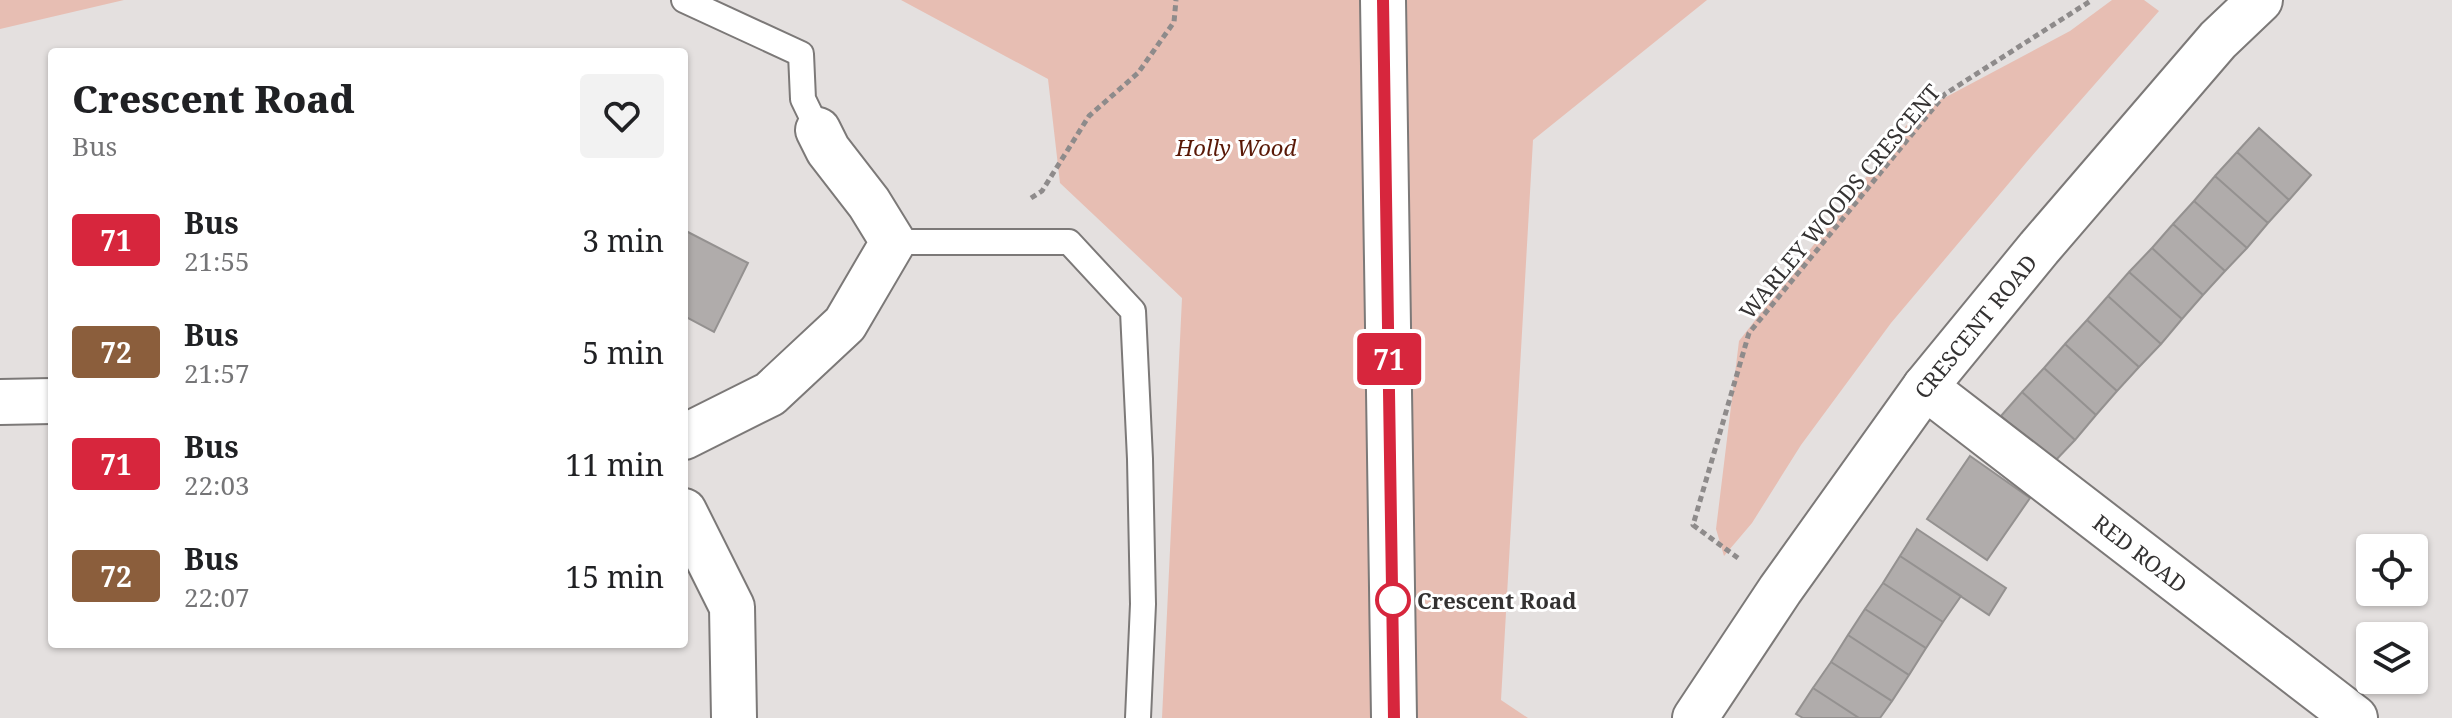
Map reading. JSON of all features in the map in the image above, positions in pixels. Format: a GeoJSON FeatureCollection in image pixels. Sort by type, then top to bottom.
{"type":"FeatureCollection","features":[{"type":"Feature","properties":{"kind":"street"},"geometry":{"type":"LineString","coordinates":[[1383,0],[1394,718]]}},
{"type":"Feature","properties":{"kind":"street","name":"CRESCENT ROAD"},"geometry":{"type":"LineString","coordinates":[[1695,718],[1780,590],[1925,387],[2039,248],[2208,52],[2260,0]]}},
{"type":"Feature","properties":{"kind":"street"},"geometry":{"type":"LineString","coordinates":[[688,435],[770,394],[845,324],[893,242],[869,203],[828,150],[818,130]]}},
{"type":"Feature","properties":{"kind":"street","name":"RED ROAD"},"geometry":{"type":"LineString","coordinates":[[1925,387],[2355,718]]}},
{"type":"Feature","properties":{"kind":"street"},"geometry":{"type":"LineString","coordinates":[[0,402],[48,401]]}},
{"type":"Feature","properties":{"kind":"street"},"geometry":{"type":"LineString","coordinates":[[688,519],[732,607],[734,718]]}},
{"type":"Feature","properties":{"kind":"lane"},"geometry":{"type":"LineString","coordinates":[[684,0],[801,54],[803,99],[818,130]]}},
{"type":"Feature","properties":{"kind":"lane"},"geometry":{"type":"LineString","coordinates":[[893,242],[1069,242],[1133,311],[1143,604],[1138,718]]}},
{"type":"Feature","properties":{"kind":"path"},"geometry":{"type":"LineString","coordinates":[[960,242],[1042,191],[1089,116],[1138,73],[1174,22],[1176,0]]}},
{"type":"Feature","properties":{"kind":"path","name":"WARLEY WOODS CRESCENT"},"geometry":{"type":"LineString","coordinates":[[1780,590],[1693,525],[1749,333],[1945,94],[2092,0]]}},
{"type":"Feature","properties":{"kind":"green space"},"geometry":{"type":"Polygon","coordinates":[[[0,0],[124,0],[0,29],[0,0]]]}},
{"type":"Feature","properties":{"kind":"green space","name":"Holly Wood"},"geometry":{"type":"Polygon","coordinates":[[[901,0],[1707,0],[1533,140],[1501,700],[1528,718],[1162,718],[1182,298],[1060,183],[1048,79],[901,0]]]}},
{"type":"Feature","properties":{"kind":"green space"},"geometry":{"type":"Polygon","coordinates":[[[2112,0],[2144,0],[2159,11],[1891,323],[1801,445],[1752,523],[1724,556],[1716,529],[1739,341],[1916,113],[2070,31],[2112,0]]]}},
{"type":"Feature","properties":{"kind":"building"},"geometry":{"type":"Polygon","coordinates":[[[2259,128],[2311,175],[2289,200],[2237,152],[2259,128]]]}},
{"type":"Feature","properties":{"kind":"building"},"geometry":{"type":"Polygon","coordinates":[[[2237,152],[2289,200],[2268,223],[2215,176],[2237,152]]]}},
{"type":"Feature","properties":{"kind":"building"},"geometry":{"type":"Polygon","coordinates":[[[2215,176],[2268,223],[2247,248],[2194,201],[2215,176]]]}},
{"type":"Feature","properties":{"kind":"building"},"geometry":{"type":"Polygon","coordinates":[[[2194,201],[2247,248],[2225,271],[2173,224],[2194,201]]]}},
{"type":"Feature","properties":{"kind":"building"},"geometry":{"type":"Polygon","coordinates":[[[2173,224],[2225,271],[2203,295],[2152,248],[2173,224]]]}},
{"type":"Feature","properties":{"kind":"building"},"geometry":{"type":"Polygon","coordinates":[[[688,232],[748,263],[714,332],[688,318],[688,232]]]}},
{"type":"Feature","properties":{"kind":"building"},"geometry":{"type":"Polygon","coordinates":[[[2152,248],[2203,295],[2182,319],[2129,272],[2152,248]]]}},
{"type":"Feature","properties":{"kind":"building"},"geometry":{"type":"Polygon","coordinates":[[[2129,272],[2182,319],[2161,344],[2108,296],[2129,272]]]}},
{"type":"Feature","properties":{"kind":"building"},"geometry":{"type":"Polygon","coordinates":[[[2108,296],[2161,344],[2139,367],[2087,320],[2108,296]]]}},
{"type":"Feature","properties":{"kind":"building"},"geometry":{"type":"Polygon","coordinates":[[[2087,320],[2139,367],[2117,391],[2065,344],[2087,320]]]}},
{"type":"Feature","properties":{"kind":"building"},"geometry":{"type":"Polygon","coordinates":[[[2065,344],[2117,391],[2096,415],[2044,368],[2065,344]]]}},
{"type":"Feature","properties":{"kind":"building"},"geometry":{"type":"Polygon","coordinates":[[[2044,368],[2096,415],[2075,440],[2022,392],[2044,368]]]}},
{"type":"Feature","properties":{"kind":"building"},"geometry":{"type":"Polygon","coordinates":[[[2022,392],[2075,440],[2053,463],[2001,416],[2022,392]]]}},
{"type":"Feature","properties":{"kind":"building"},"geometry":{"type":"Polygon","coordinates":[[[1970,456],[2030,498],[1987,560],[1927,519],[1970,456]]]}},
{"type":"Feature","properties":{"kind":"building"},"geometry":{"type":"Polygon","coordinates":[[[1917,529],[2006,588],[1989,615],[1900,556],[1917,529]]]}},
{"type":"Feature","properties":{"kind":"building"},"geometry":{"type":"Polygon","coordinates":[[[1900,556],[1961,596],[1943,622],[1883,583],[1900,556]]]}},
{"type":"Feature","properties":{"kind":"building"},"geometry":{"type":"Polygon","coordinates":[[[1883,583],[1943,622],[1926,648],[1865,609],[1883,583]]]}},
{"type":"Feature","properties":{"kind":"building"},"geometry":{"type":"Polygon","coordinates":[[[1865,609],[1926,648],[1909,675],[1848,635],[1865,609]]]}},
{"type":"Feature","properties":{"kind":"building"},"geometry":{"type":"Polygon","coordinates":[[[1848,635],[1909,675],[1892,701],[1831,662],[1848,635]]]}},
{"type":"Feature","properties":{"kind":"building"},"geometry":{"type":"Polygon","coordinates":[[[1831,662],[1892,701],[1880,718],[1859,718],[1813,688],[1831,662]]]}},
{"type":"Feature","properties":{"kind":"building"},"geometry":{"type":"Polygon","coordinates":[[[1813,688],[1859,718],[1803,718],[1796,714],[1813,688]]]}},
{"type":"Feature","properties":{"kind":"bus line","name":"71"},"geometry":{"type":"LineString","coordinates":[[1383,0],[1394,718]]}},
{"type":"Feature","properties":{"kind":"place","name":"Crescent Road"},"geometry":{"type":"Point","coordinates":[1393,600]}}]}
